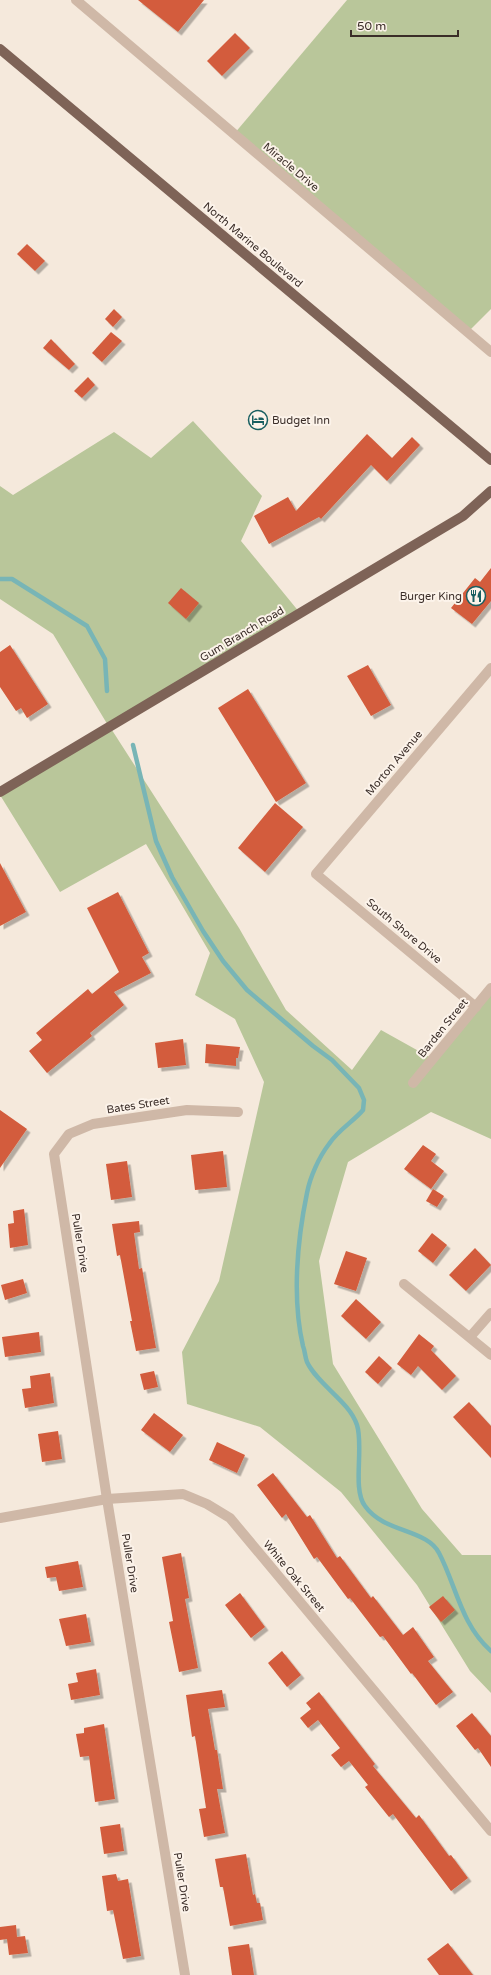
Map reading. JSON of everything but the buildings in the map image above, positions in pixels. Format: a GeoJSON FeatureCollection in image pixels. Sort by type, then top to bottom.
{"type":"FeatureCollection","features":[{"type":"Feature","properties":{"kind":"main road","name":"North Marine Boulevard"},"geometry":{"type":"LineString","coordinates":[[0,49],[491,460]]}},
{"type":"Feature","properties":{"kind":"main road","name":"Gum Branch Road"},"geometry":{"type":"LineString","coordinates":[[0,792],[463,516],[491,491]]}},
{"type":"Feature","properties":{"kind":"street","name":"Miracle Drive"},"geometry":{"type":"LineString","coordinates":[[76,0],[491,352]]}},
{"type":"Feature","properties":{"kind":"street","name":"Morton Avenue"},"geometry":{"type":"LineString","coordinates":[[316,874],[491,668]]}},
{"type":"Feature","properties":{"kind":"street","name":"South Shore Drive"},"geometry":{"type":"LineString","coordinates":[[316,874],[476,1007]]}},
{"type":"Feature","properties":{"kind":"street","name":"Barden Street"},"geometry":{"type":"LineString","coordinates":[[413,1083],[491,988]]}},
{"type":"Feature","properties":{"kind":"street","name":"Bates Street"},"geometry":{"type":"LineString","coordinates":[[54,1154],[69,1134],[93,1124],[187,1110],[238,1112]]}},
{"type":"Feature","properties":{"kind":"street","name":"Puller Drive"},"geometry":{"type":"LineString","coordinates":[[54,1154],[107,1499],[185,1975]]}},
{"type":"Feature","properties":{"kind":"street"},"geometry":{"type":"LineString","coordinates":[[404,1284],[491,1354]]}},
{"type":"Feature","properties":{"kind":"street"},"geometry":{"type":"LineString","coordinates":[[470,1338],[491,1313]]}},
{"type":"Feature","properties":{"kind":"street","name":"White Oak Street"},"geometry":{"type":"LineString","coordinates":[[0,1518],[107,1499],[183,1494],[208,1504],[230,1518],[491,1831]]}},
{"type":"Feature","properties":{"kind":"green space"},"geometry":{"type":"Polygon","coordinates":[[[347,0],[491,0],[491,309],[468,332],[234,134],[347,0]]]}},
{"type":"Feature","properties":{"kind":"green space"},"geometry":{"type":"Polygon","coordinates":[[[193,421],[262,496],[241,541],[300,613],[110,727],[239,928],[286,1010],[352,1070],[381,1030],[433,1059],[491,988],[491,1139],[431,1112],[348,1162],[319,1261],[333,1364],[422,1509],[462,1555],[491,1555],[491,1693],[470,1671],[417,1585],[341,1492],[260,1427],[187,1404],[182,1352],[219,1281],[264,1082],[235,1019],[195,995],[210,953],[146,844],[60,892],[0,795],[109,727],[53,634],[0,599],[0,486],[13,495],[114,432],[151,458],[193,421]]]}},
{"type":"Feature","properties":{"kind":"waterway"},"geometry":{"type":"LineString","coordinates":[[0,579],[12,579],[87,626],[105,659],[107,691]]}},
{"type":"Feature","properties":{"kind":"waterway"},"geometry":{"type":"LineString","coordinates":[[133,745],[156,841],[172,877],[203,931],[223,961],[247,990],[313,1046],[332,1060],[359,1088],[364,1100],[363,1110],[337,1134],[325,1149],[315,1167],[308,1187],[298,1250],[297,1270],[298,1309],[303,1346],[307,1362],[312,1370],[347,1408],[357,1425],[359,1434],[359,1489],[361,1499],[365,1506],[373,1515],[383,1521],[425,1539],[433,1545],[445,1565],[466,1617],[481,1641],[491,1651]]}},
{"type":"Feature","properties":{"kind":"place","name":"Budget Inn"},"geometry":{"type":"Point","coordinates":[258,420]}},
{"type":"Feature","properties":{"kind":"place","name":"Burger King"},"geometry":{"type":"Point","coordinates":[476,596]}}]}
